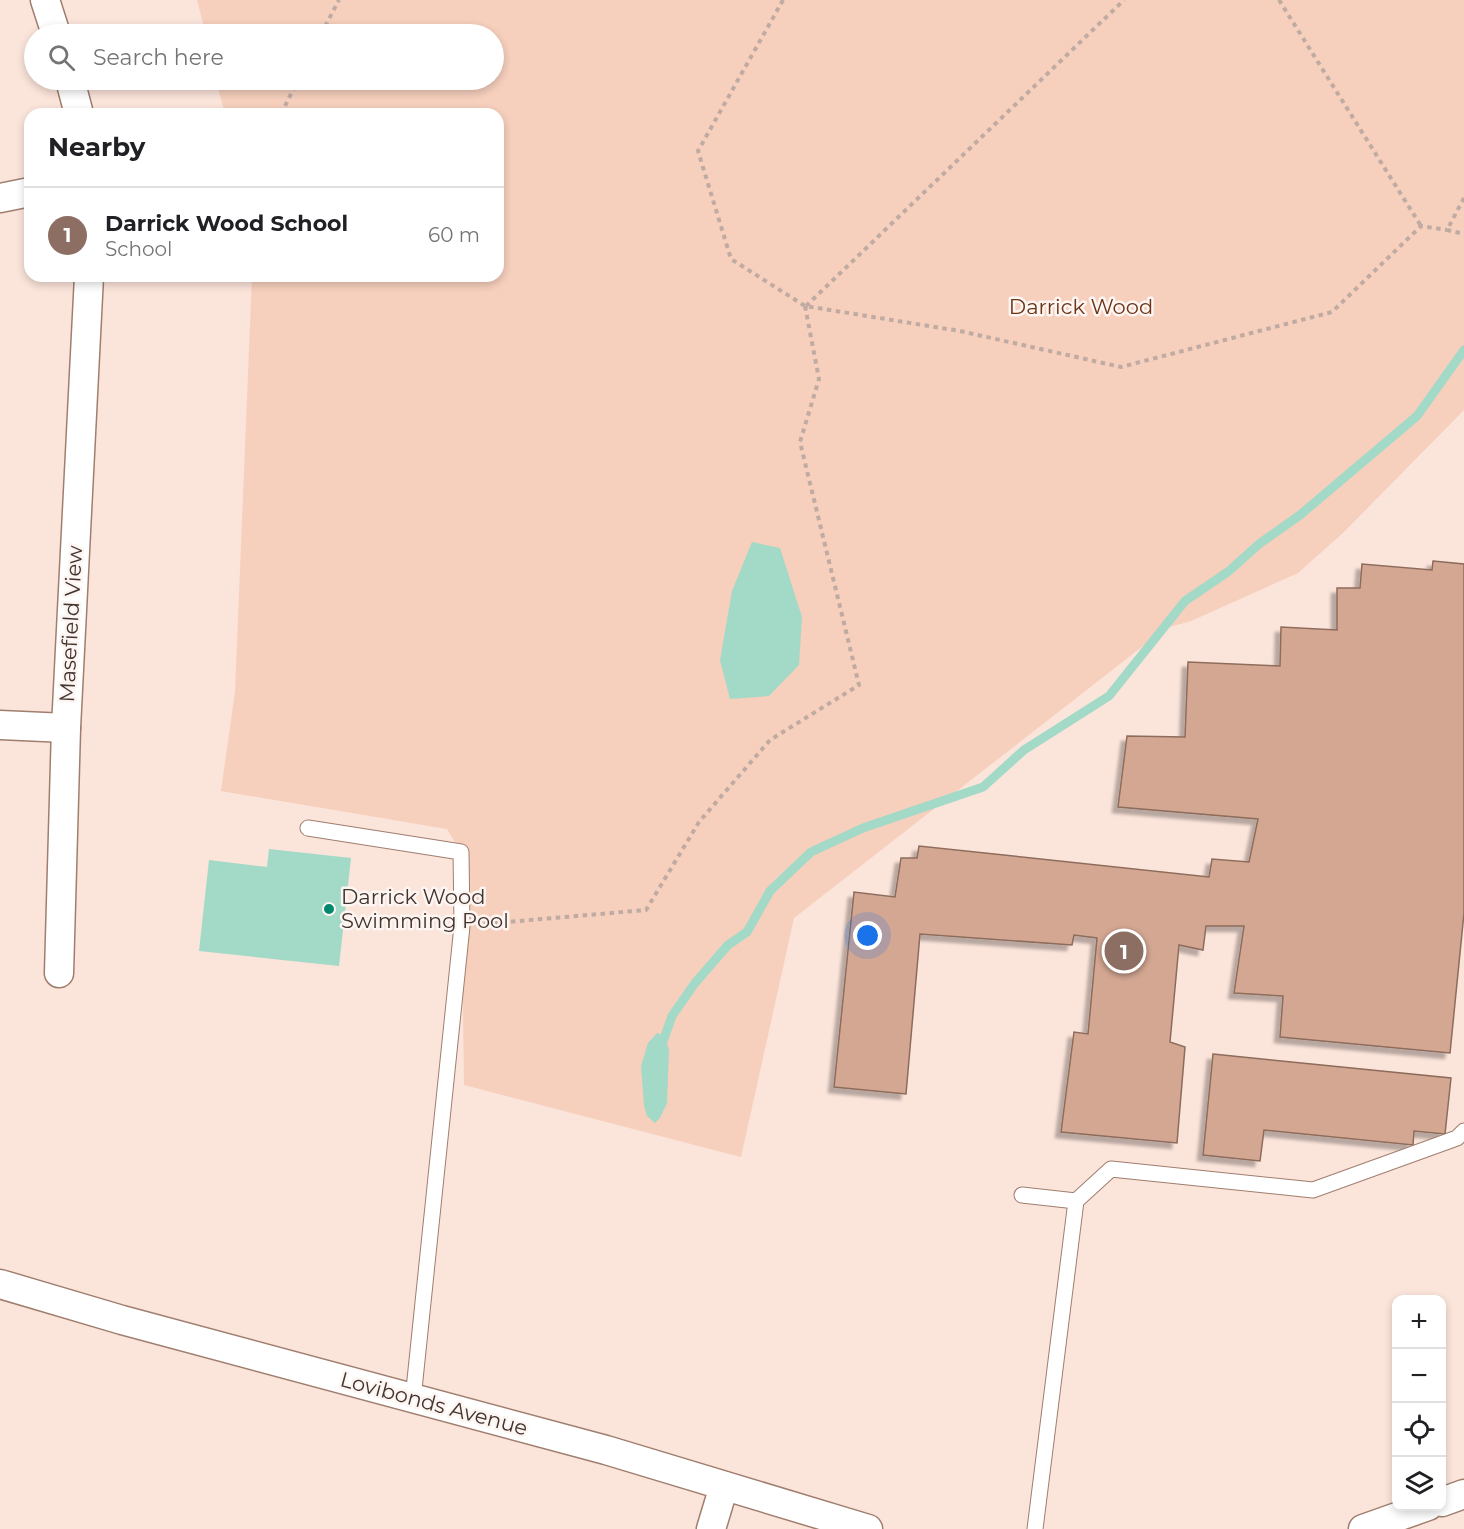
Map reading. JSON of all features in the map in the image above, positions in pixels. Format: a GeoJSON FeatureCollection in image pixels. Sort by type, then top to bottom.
{"type":"FeatureCollection","features":[{"type":"Feature","properties":{"kind":"street"},"geometry":{"type":"LineString","coordinates":[[45,0],[53,24]]}},
{"type":"Feature","properties":{"kind":"street"},"geometry":{"type":"LineString","coordinates":[[73,90],[77,108]]}},
{"type":"Feature","properties":{"kind":"street"},"geometry":{"type":"LineString","coordinates":[[0,198],[24,193]]}},
{"type":"Feature","properties":{"kind":"street","name":"Masefield View"},"geometry":{"type":"LineString","coordinates":[[59,973],[66,728],[89,282]]}},
{"type":"Feature","properties":{"kind":"street"},"geometry":{"type":"LineString","coordinates":[[0,725],[66,728]]}},
{"type":"Feature","properties":{"kind":"street","name":"Lovibonds Avenue"},"geometry":{"type":"LineString","coordinates":[[0,1284],[413,1399],[606,1450],[868,1529]]}},
{"type":"Feature","properties":{"kind":"street"},"geometry":{"type":"LineString","coordinates":[[711,1529],[724,1486]]}},
{"type":"Feature","properties":{"kind":"street"},"geometry":{"type":"LineString","coordinates":[[1446,1501],[1464,1494]]}},
{"type":"Feature","properties":{"kind":"street"},"geometry":{"type":"LineString","coordinates":[[1363,1529],[1414,1511]]}},
{"type":"Feature","properties":{"kind":"lane"},"geometry":{"type":"LineString","coordinates":[[308,828],[461,852],[462,926],[413,1399]]}},
{"type":"Feature","properties":{"kind":"lane"},"geometry":{"type":"LineString","coordinates":[[1035,1529],[1076,1201],[1111,1169],[1313,1190],[1457,1138],[1464,1131]]}},
{"type":"Feature","properties":{"kind":"lane"},"geometry":{"type":"LineString","coordinates":[[1023,1195],[1076,1201]]}},
{"type":"Feature","properties":{"kind":"path"},"geometry":{"type":"LineString","coordinates":[[326,24],[339,0]]}},
{"type":"Feature","properties":{"kind":"path"},"geometry":{"type":"LineString","coordinates":[[783,0],[698,151],[731,259],[805,306],[960,332],[1121,367],[1332,312],[1421,226]]}},
{"type":"Feature","properties":{"kind":"path"},"geometry":{"type":"LineString","coordinates":[[805,306],[1124,0]]}},
{"type":"Feature","properties":{"kind":"path"},"geometry":{"type":"LineString","coordinates":[[1279,0],[1421,226],[1464,234]]}},
{"type":"Feature","properties":{"kind":"path"},"geometry":{"type":"LineString","coordinates":[[284,108],[293,90]]}},
{"type":"Feature","properties":{"kind":"path"},"geometry":{"type":"LineString","coordinates":[[1447,230],[1464,198]]}},
{"type":"Feature","properties":{"kind":"path"},"geometry":{"type":"LineString","coordinates":[[462,926],[646,910],[699,822],[770,740],[859,685],[800,442],[819,379],[805,306]]}},
{"type":"Feature","properties":{"kind":"green space","name":"Darrick Wood"},"geometry":{"type":"Polygon","coordinates":[[[197,0],[1464,0],[1464,410],[1344,532],[1298,573],[1191,621],[1166,628],[794,918],[741,1157],[464,1085],[461,852],[447,829],[221,791],[235,692],[252,282],[504,282],[504,108],[223,108],[219,90],[504,90],[504,24],[203,24],[197,0]]]}},
{"type":"Feature","properties":{"kind":"water"},"geometry":{"type":"Polygon","coordinates":[[[752,542],[780,548],[802,617],[799,665],[769,696],[730,699],[720,660],[732,591],[752,542]]]}},
{"type":"Feature","properties":{"kind":"water"},"geometry":{"type":"Polygon","coordinates":[[[269,849],[351,858],[339,966],[199,951],[209,860],[267,867],[269,849]]]}},
{"type":"Feature","properties":{"kind":"water"},"geometry":{"type":"Polygon","coordinates":[[[657,1033],[664,1036],[669,1049],[667,1103],[655,1123],[647,1116],[644,1106],[641,1066],[648,1043],[657,1033]]]}},
{"type":"Feature","properties":{"kind":"building"},"geometry":{"type":"Polygon","coordinates":[[[1433,561],[1464,564],[1464,913],[1450,1053],[1280,1037],[1283,996],[1234,993],[1244,926],[1206,926],[1203,950],[1179,945],[1170,1042],[1185,1047],[1177,1143],[1061,1132],[1074,1032],[1088,1034],[1097,938],[1074,935],[1072,945],[920,934],[906,1094],[834,1087],[854,892],[895,897],[901,858],[917,858],[919,846],[1209,877],[1212,859],[1249,862],[1258,819],[1118,807],[1127,736],[1185,737],[1188,662],[1280,666],[1281,627],[1337,630],[1337,588],[1360,588],[1362,564],[1432,570],[1433,561]]]}},
{"type":"Feature","properties":{"kind":"building"},"geometry":{"type":"Polygon","coordinates":[[[1213,1054],[1451,1078],[1445,1134],[1414,1131],[1413,1145],[1264,1130],[1260,1161],[1203,1155],[1213,1054]]]}},
{"type":"Feature","properties":{"kind":"waterway"},"geometry":{"type":"LineString","coordinates":[[661,1047],[672,1016],[695,983],[728,945],[747,932],[770,891],[811,852],[863,828],[983,787],[1024,750],[1109,696],[1185,601],[1229,571],[1259,544],[1300,515],[1417,416],[1464,350]]}},
{"type":"Feature","properties":{"kind":"place","name":"Darrick Wood Swimming Pool"},"geometry":{"type":"Point","coordinates":[329,909]}},
{"type":"Feature","properties":{"kind":"place","name":"Darrick Wood School"},"geometry":{"type":"Point","coordinates":[1124,951]}}]}
